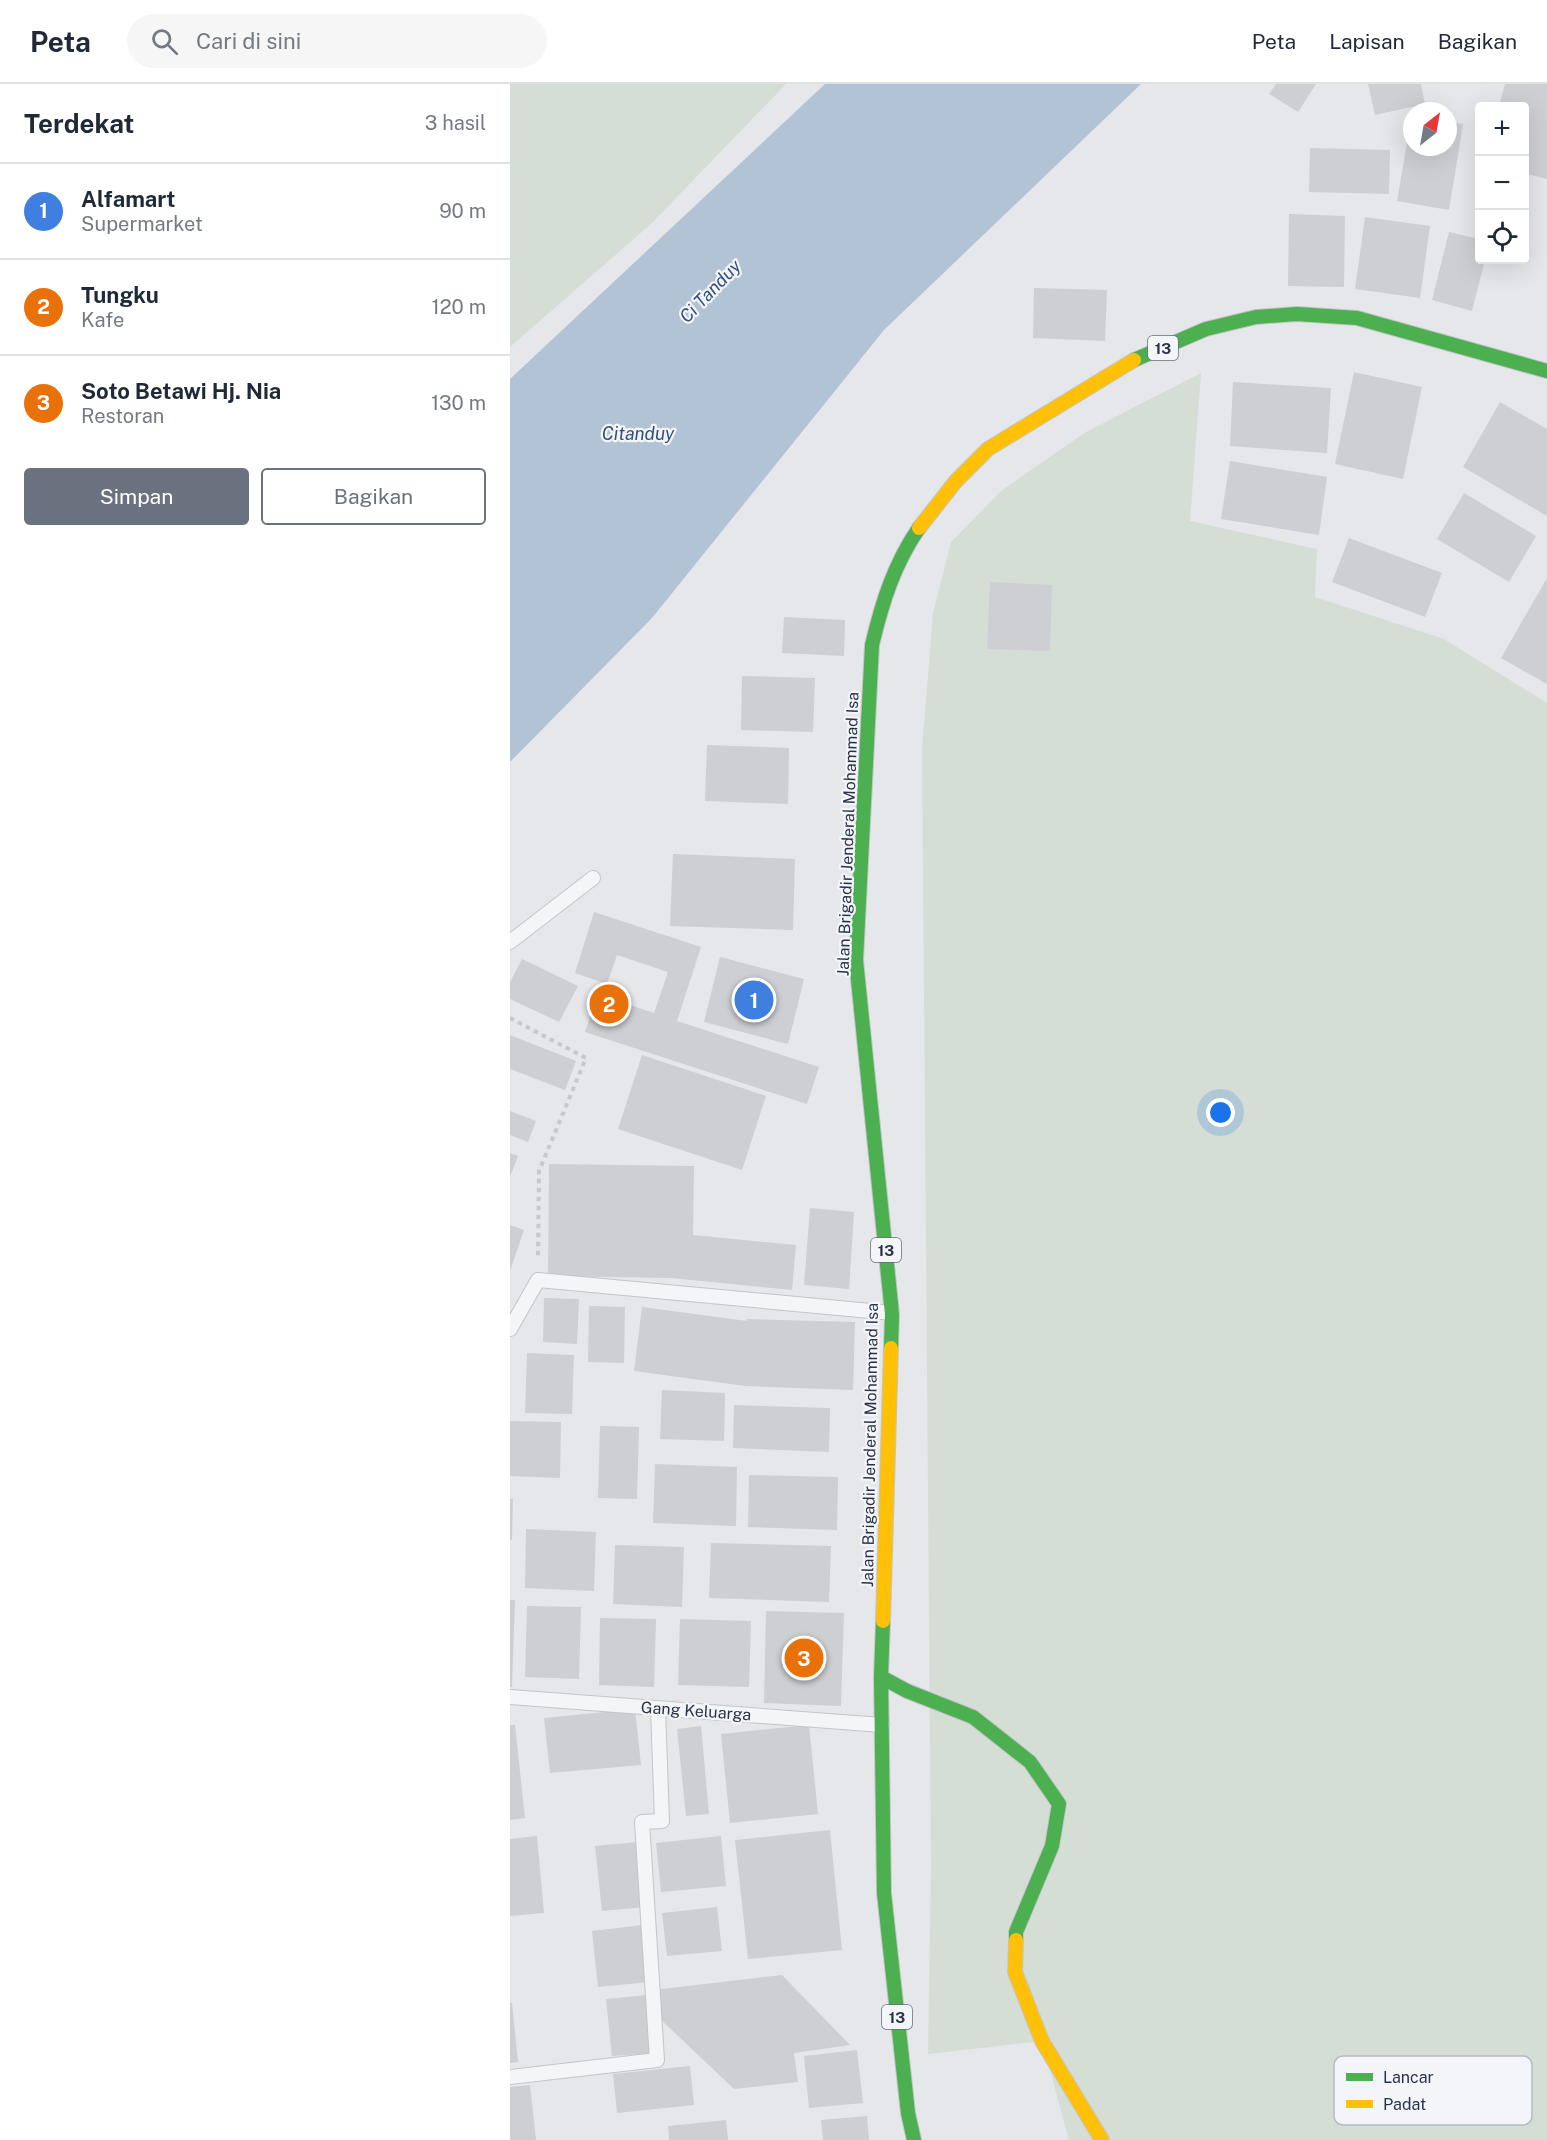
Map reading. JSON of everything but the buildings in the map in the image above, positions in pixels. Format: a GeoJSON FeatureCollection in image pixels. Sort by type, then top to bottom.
{"type":"FeatureCollection","features":[{"type":"Feature","properties":{"kind":"main road","name":"Jalan Brigadir Jenderal Mohammad Isa"},"geometry":{"type":"LineString","coordinates":[[914,2140],[908,2113],[884,1893],[881,1677],[892,1314],[856,960],[872,645],[881,609],[897,564],[917,531],[956,481],[988,449],[1134,360],[1206,329],[1256,317],[1297,314],[1357,318],[1547,370]]}},
{"type":"Feature","properties":{"kind":"main road"},"geometry":{"type":"LineString","coordinates":[[881,1677],[907,1691],[973,1717],[1030,1762],[1059,1804],[1052,1846],[1016,1932],[1015,1972],[1042,2041],[1102,2140]]}},
{"type":"Feature","properties":{"kind":"lane"},"geometry":{"type":"LineString","coordinates":[[510,942],[593,878]]}},
{"type":"Feature","properties":{"kind":"lane"},"geometry":{"type":"LineString","coordinates":[[510,1329],[538,1280],[892,1314]]}},
{"type":"Feature","properties":{"kind":"lane","name":"Gang Keluarga"},"geometry":{"type":"LineString","coordinates":[[510,1697],[882,1725]]}},
{"type":"Feature","properties":{"kind":"lane"},"geometry":{"type":"LineString","coordinates":[[510,2077],[657,2060],[642,1822],[662,1821],[658,1708]]}},
{"type":"Feature","properties":{"kind":"path"},"geometry":{"type":"LineString","coordinates":[[510,1018],[586,1058],[539,1171],[538,1280]]}},
{"type":"Feature","properties":{"kind":"shaded area"},"geometry":{"type":"Polygon","coordinates":[[[510,84],[786,84],[652,223],[510,347],[510,84]]]}},
{"type":"Feature","properties":{"kind":"shaded area"},"geometry":{"type":"Polygon","coordinates":[[[1201,373],[1190,521],[1317,549],[1315,597],[1444,639],[1547,703],[1547,2140],[1069,2140],[1042,2041],[928,2054],[931,1867],[922,749],[933,613],[951,542],[1001,491],[1086,432],[1201,373]]]}},
{"type":"Feature","properties":{"kind":"water","name":"Citanduy"},"geometry":{"type":"Polygon","coordinates":[[[825,84],[1141,84],[884,330],[652,618],[510,762],[510,379],[825,84]]]}},
{"type":"Feature","properties":{"kind":"traffic: fast"},"geometry":{"type":"LineString","coordinates":[[1134,360],[1206,329],[1256,317],[1297,314],[1357,318],[1547,371]]}},
{"type":"Feature","properties":{"kind":"traffic: fast"},"geometry":{"type":"LineString","coordinates":[[891,1348],[892,1314],[856,960],[872,645],[890,584],[919,528]]}},
{"type":"Feature","properties":{"kind":"traffic: fast"},"geometry":{"type":"LineString","coordinates":[[883,1621],[881,1677],[884,1893],[908,2113],[914,2140]]}},
{"type":"Feature","properties":{"kind":"traffic: fast"},"geometry":{"type":"LineString","coordinates":[[881,1677],[907,1691],[973,1717],[1030,1762],[1059,1804],[1052,1846],[1016,1932],[1016,1940]]}},
{"type":"Feature","properties":{"kind":"traffic: slow"},"geometry":{"type":"LineString","coordinates":[[919,528],[956,481],[988,449],[1134,360]]}},
{"type":"Feature","properties":{"kind":"traffic: slow"},"geometry":{"type":"LineString","coordinates":[[883,1621],[891,1348]]}},
{"type":"Feature","properties":{"kind":"traffic: slow"},"geometry":{"type":"LineString","coordinates":[[1016,1940],[1015,1972],[1042,2041],[1102,2140]]}},
{"type":"Feature","properties":{"kind":"place","name":"Alfamart"},"geometry":{"type":"Point","coordinates":[754,1000]}},
{"type":"Feature","properties":{"kind":"place","name":"Tungku"},"geometry":{"type":"Point","coordinates":[609,1004]}},
{"type":"Feature","properties":{"kind":"place","name":"Soto Betawi Hj. Nia"},"geometry":{"type":"Point","coordinates":[804,1658]}},
{"type":"Feature","properties":{"kind":"water label","name":"Ci Tanduy"},"geometry":{"type":"Point","coordinates":[710,291]}}]}
